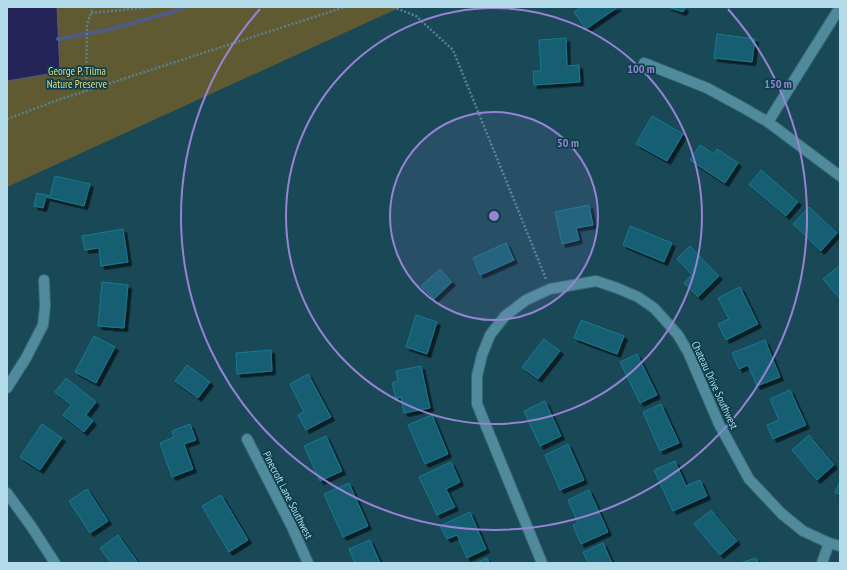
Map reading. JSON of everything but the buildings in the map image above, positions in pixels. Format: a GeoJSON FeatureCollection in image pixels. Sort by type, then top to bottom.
{"type":"FeatureCollection","features":[{"type":"Feature","properties":{"kind":"street"},"geometry":{"type":"LineString","coordinates":[[768,122],[837,12]]}},
{"type":"Feature","properties":{"kind":"street"},"geometry":{"type":"LineString","coordinates":[[644,63],[707,88],[742,107],[768,122],[840,176]]}},
{"type":"Feature","properties":{"kind":"street"},"geometry":{"type":"LineString","coordinates":[[7,388],[26,358],[43,325],[45,306],[44,280]]}},
{"type":"Feature","properties":{"kind":"street","name":"Chateau Drive Southwest"},"geometry":{"type":"LineString","coordinates":[[542,563],[477,404],[477,376],[482,355],[490,335],[505,316],[526,300],[550,289],[596,281],[638,297],[654,308],[678,335],[688,352],[719,424],[749,479],[782,514],[803,531],[829,543],[840,546]]}},
{"type":"Feature","properties":{"kind":"street","name":"Pinecroft Lane Southwest"},"geometry":{"type":"LineString","coordinates":[[247,439],[292,527],[308,563]]}},
{"type":"Feature","properties":{"kind":"street"},"geometry":{"type":"LineString","coordinates":[[7,493],[55,563]]}},
{"type":"Feature","properties":{"kind":"street"},"geometry":{"type":"LineString","coordinates":[[822,563],[829,543]]}},
{"type":"Feature","properties":{"kind":"path"},"geometry":{"type":"LineString","coordinates":[[86,91],[87,25],[93,7]]}},
{"type":"Feature","properties":{"kind":"path"},"geometry":{"type":"LineString","coordinates":[[91,13],[152,7]]}},
{"type":"Feature","properties":{"kind":"path"},"geometry":{"type":"LineString","coordinates":[[7,119],[58,100],[345,7]]}},
{"type":"Feature","properties":{"kind":"path"},"geometry":{"type":"LineString","coordinates":[[393,7],[416,16],[453,50],[550,289]]}},
{"type":"Feature","properties":{"kind":"green space","name":"George P. Tilma Nature Preserve"},"geometry":{"type":"Polygon","coordinates":[[[7,7],[401,7],[7,187],[7,7]]]}},
{"type":"Feature","properties":{"kind":"shaded area"},"geometry":{"type":"Polygon","coordinates":[[[7,7],[57,7],[60,72],[7,81],[7,7]]]}},
{"type":"Feature","properties":{"kind":"waterway"},"geometry":{"type":"LineString","coordinates":[[58,39],[107,30],[173,12],[184,7]]}}]}
